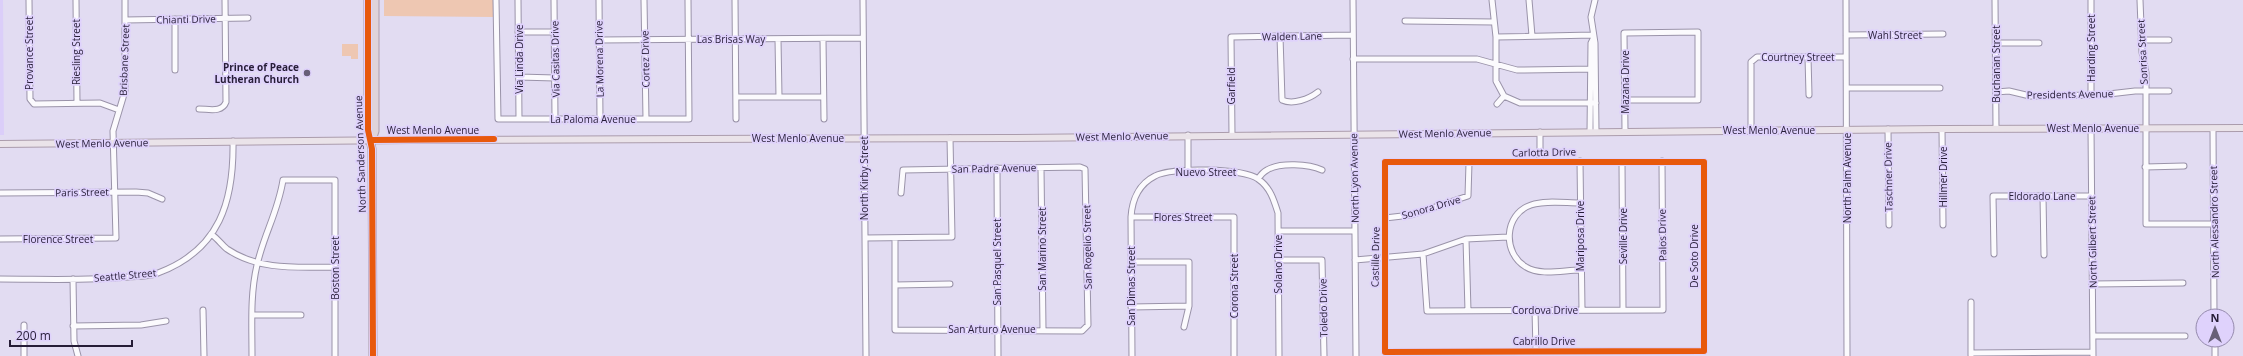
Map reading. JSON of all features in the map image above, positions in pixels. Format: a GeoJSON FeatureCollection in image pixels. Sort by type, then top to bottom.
{"type":"FeatureCollection","features":[{"type":"Feature","properties":{"kind":"highway","name":"North Sanderson Avenue"},"geometry":{"type":"LineString","coordinates":[[368,0],[368,131],[372,140]]}},
{"type":"Feature","properties":{"kind":"highway"},"geometry":{"type":"LineString","coordinates":[[371,0],[371,17],[375,20]]}},
{"type":"Feature","properties":{"kind":"highway","name":"North Sanderson Avenue"},"geometry":{"type":"LineString","coordinates":[[373,356],[372,140],[375,131],[374,0]]}},
{"type":"Feature","properties":{"kind":"main road","name":"West Menlo Avenue"},"geometry":{"type":"LineString","coordinates":[[0,144],[372,140],[950,138],[1996,128],[2243,128]]}},
{"type":"Feature","properties":{"kind":"street","name":"Provance Street"},"geometry":{"type":"LineString","coordinates":[[29,0],[30,99],[34,104],[76,103]]}},
{"type":"Feature","properties":{"kind":"street","name":"Riesling Street"},"geometry":{"type":"LineString","coordinates":[[76,0],[76,103]]}},
{"type":"Feature","properties":{"kind":"street","name":"Brisbane Street"},"geometry":{"type":"LineString","coordinates":[[116,238],[113,131],[125,91],[125,0]]}},
{"type":"Feature","properties":{"kind":"street"},"geometry":{"type":"LineString","coordinates":[[199,110],[220,110],[224,107],[226,102],[224,0]]}},
{"type":"Feature","properties":{"kind":"street","name":"La Paloma Avenue"},"geometry":{"type":"LineString","coordinates":[[496,0],[498,119],[689,119],[688,40]]}},
{"type":"Feature","properties":{"kind":"street","name":"Via Linda Drive"},"geometry":{"type":"LineString","coordinates":[[518,0],[519,119]]}},
{"type":"Feature","properties":{"kind":"street","name":"Via Casitas Drive"},"geometry":{"type":"LineString","coordinates":[[554,0],[555,119]]}},
{"type":"Feature","properties":{"kind":"street","name":"La Morena Drive"},"geometry":{"type":"LineString","coordinates":[[599,0],[600,119]]}},
{"type":"Feature","properties":{"kind":"street","name":"Cortez Drive"},"geometry":{"type":"LineString","coordinates":[[644,0],[646,119]]}},
{"type":"Feature","properties":{"kind":"street"},"geometry":{"type":"LineString","coordinates":[[688,0],[688,40]]}},
{"type":"Feature","properties":{"kind":"street"},"geometry":{"type":"LineString","coordinates":[[735,0],[736,119]]}},
{"type":"Feature","properties":{"kind":"street","name":"North Kirby Street"},"geometry":{"type":"LineString","coordinates":[[863,0],[866,356]]}},
{"type":"Feature","properties":{"kind":"street","name":"North Lyon Avenue"},"geometry":{"type":"LineString","coordinates":[[1353,0],[1356,356]]}},
{"type":"Feature","properties":{"kind":"street"},"geometry":{"type":"LineString","coordinates":[[1492,0],[1496,37],[1495,63],[1497,86],[1504,96],[1520,103],[1593,103]]}},
{"type":"Feature","properties":{"kind":"street"},"geometry":{"type":"LineString","coordinates":[[1529,0],[1532,36]]}},
{"type":"Feature","properties":{"kind":"street"},"geometry":{"type":"LineString","coordinates":[[1593,132],[1593,69],[1591,43],[1593,37],[1591,17],[1595,0]]}},
{"type":"Feature","properties":{"kind":"street","name":"North Palm Avenue"},"geometry":{"type":"LineString","coordinates":[[1846,0],[1847,356]]}},
{"type":"Feature","properties":{"kind":"street","name":"Buchanan Street"},"geometry":{"type":"LineString","coordinates":[[1995,0],[1996,128]]}},
{"type":"Feature","properties":{"kind":"street","name":"Harding Street"},"geometry":{"type":"LineString","coordinates":[[2091,0],[2091,95]]}},
{"type":"Feature","properties":{"kind":"street","name":"Sonrisa Street"},"geometry":{"type":"LineString","coordinates":[[2140,0],[2141,40],[2146,74],[2144,91],[2146,224],[2213,224]]}},
{"type":"Feature","properties":{"kind":"street","name":"Chianti Drive"},"geometry":{"type":"LineString","coordinates":[[125,20],[248,18]]}},
{"type":"Feature","properties":{"kind":"street"},"geometry":{"type":"LineString","coordinates":[[175,19],[175,70]]}},
{"type":"Feature","properties":{"kind":"street"},"geometry":{"type":"LineString","coordinates":[[1405,21],[1494,22]]}},
{"type":"Feature","properties":{"kind":"street"},"geometry":{"type":"LineString","coordinates":[[518,32],[554,32]]}},
{"type":"Feature","properties":{"kind":"street","name":"Mazana Drive"},"geometry":{"type":"LineString","coordinates":[[1625,100],[1698,100],[1698,32],[1624,33],[1625,131]]}},
{"type":"Feature","properties":{"kind":"street","name":"Wahl Street"},"geometry":{"type":"LineString","coordinates":[[1846,35],[1943,34]]}},
{"type":"Feature","properties":{"kind":"street","name":"Walden Lane"},"geometry":{"type":"LineString","coordinates":[[1231,36],[1353,35]]}},
{"type":"Feature","properties":{"kind":"street","name":"Garfield"},"geometry":{"type":"LineString","coordinates":[[1231,36],[1232,135]]}},
{"type":"Feature","properties":{"kind":"street"},"geometry":{"type":"LineString","coordinates":[[1280,36],[1280,95],[1282,100],[1286,102],[1308,99],[1318,92]]}},
{"type":"Feature","properties":{"kind":"street"},"geometry":{"type":"LineString","coordinates":[[1496,37],[1593,37]]}},
{"type":"Feature","properties":{"kind":"street","name":"Las Brisas Way"},"geometry":{"type":"LineString","coordinates":[[599,40],[863,38]]}},
{"type":"Feature","properties":{"kind":"street"},"geometry":{"type":"LineString","coordinates":[[778,39],[779,97]]}},
{"type":"Feature","properties":{"kind":"street"},"geometry":{"type":"LineString","coordinates":[[823,39],[824,119]]}},
{"type":"Feature","properties":{"kind":"street"},"geometry":{"type":"LineString","coordinates":[[2141,40],[2169,40]]}},
{"type":"Feature","properties":{"kind":"street"},"geometry":{"type":"LineString","coordinates":[[1996,43],[2039,43]]}},
{"type":"Feature","properties":{"kind":"street","name":"Courtney Street"},"geometry":{"type":"LineString","coordinates":[[1751,130],[1751,62],[1757,57],[1846,57]]}},
{"type":"Feature","properties":{"kind":"street"},"geometry":{"type":"LineString","coordinates":[[1808,57],[1809,95]]}},
{"type":"Feature","properties":{"kind":"street"},"geometry":{"type":"LineString","coordinates":[[1353,59],[1477,59],[1517,70],[1593,69]]}},
{"type":"Feature","properties":{"kind":"street"},"geometry":{"type":"LineString","coordinates":[[519,77],[554,78]]}},
{"type":"Feature","properties":{"kind":"street"},"geometry":{"type":"LineString","coordinates":[[1846,88],[1940,88]]}},
{"type":"Feature","properties":{"kind":"street","name":"Presidents Avenue"},"geometry":{"type":"LineString","coordinates":[[1996,92],[2009,91],[2030,96],[2091,95],[2168,90]]}},
{"type":"Feature","properties":{"kind":"street"},"geometry":{"type":"LineString","coordinates":[[736,97],[823,96]]}},
{"type":"Feature","properties":{"kind":"street"},"geometry":{"type":"LineString","coordinates":[[1497,104],[1504,96]]}},
{"type":"Feature","properties":{"kind":"street"},"geometry":{"type":"LineString","coordinates":[[76,103],[100,103],[119,110]]}},
{"type":"Feature","properties":{"kind":"street","name":"North Gilbert Street"},"geometry":{"type":"LineString","coordinates":[[2092,128],[2093,354]]}},
{"type":"Feature","properties":{"kind":"street","name":"Taschner Drive"},"geometry":{"type":"LineString","coordinates":[[1888,129],[1889,225]]}},
{"type":"Feature","properties":{"kind":"street","name":"Hillmer Drive"},"geometry":{"type":"LineString","coordinates":[[1942,129],[1943,225]]}},
{"type":"Feature","properties":{"kind":"street","name":"North Alessandro Street"},"geometry":{"type":"LineString","coordinates":[[2213,129],[2214,308]]}},
{"type":"Feature","properties":{"kind":"street"},"geometry":{"type":"LineString","coordinates":[[1540,132],[1540,162]]}},
{"type":"Feature","properties":{"kind":"street"},"geometry":{"type":"LineString","coordinates":[[1188,135],[1188,171]]}},
{"type":"Feature","properties":{"kind":"street"},"geometry":{"type":"LineString","coordinates":[[865,238],[952,237],[950,138]]}},
{"type":"Feature","properties":{"kind":"street","name":"Seattle Street"},"geometry":{"type":"LineString","coordinates":[[0,279],[106,279],[157,274],[194,254],[211,234],[229,198],[233,173],[233,141]]}},
{"type":"Feature","properties":{"kind":"street","name":"Mariposa Drive"},"geometry":{"type":"LineString","coordinates":[[1580,161],[1580,270],[1582,310]]}},
{"type":"Feature","properties":{"kind":"street","name":"Palos Drive"},"geometry":{"type":"LineString","coordinates":[[1662,161],[1663,310]]}},
{"type":"Feature","properties":{"kind":"street","name":"Carlotta Drive"},"geometry":{"type":"LineString","coordinates":[[1385,162],[1704,162]]}},
{"type":"Feature","properties":{"kind":"street","name":"Castille Drive"},"geometry":{"type":"LineString","coordinates":[[1385,162],[1385,352]]}},
{"type":"Feature","properties":{"kind":"street","name":"Seville Drive"},"geometry":{"type":"LineString","coordinates":[[1622,162],[1623,310]]}},
{"type":"Feature","properties":{"kind":"street","name":"De Soto Drive"},"geometry":{"type":"LineString","coordinates":[[1704,162],[1704,351]]}},
{"type":"Feature","properties":{"kind":"street","name":"Sonora Drive"},"geometry":{"type":"LineString","coordinates":[[1385,218],[1411,215],[1468,196],[1469,163]]}},
{"type":"Feature","properties":{"kind":"street"},"geometry":{"type":"LineString","coordinates":[[1258,178],[1267,169],[1281,166],[1312,166],[1322,170]]}},
{"type":"Feature","properties":{"kind":"street"},"geometry":{"type":"LineString","coordinates":[[2145,166],[2184,166]]}},
{"type":"Feature","properties":{"kind":"street","name":"San Padre Avenue"},"geometry":{"type":"LineString","coordinates":[[901,193],[903,170],[997,168],[1086,169]]}},
{"type":"Feature","properties":{"kind":"street","name":"San Pasquel Street"},"geometry":{"type":"LineString","coordinates":[[997,168],[998,356]]}},
{"type":"Feature","properties":{"kind":"street","name":"San Marino Street"},"geometry":{"type":"LineString","coordinates":[[1041,168],[1042,329]]}},
{"type":"Feature","properties":{"kind":"street","name":"San Rogelio Street"},"geometry":{"type":"LineString","coordinates":[[1086,169],[1088,325]]}},
{"type":"Feature","properties":{"kind":"street","name":"Nuevo Street"},"geometry":{"type":"LineString","coordinates":[[1131,217],[1133,199],[1138,191],[1155,176],[1168,172],[1188,171],[1242,173],[1258,178]]}},
{"type":"Feature","properties":{"kind":"street","name":"Solano Drive"},"geometry":{"type":"LineString","coordinates":[[1258,178],[1272,194],[1278,213],[1279,356]]}},
{"type":"Feature","properties":{"kind":"street","name":"Boston Street"},"geometry":{"type":"LineString","coordinates":[[258,262],[276,214],[282,180],[335,180],[335,356]]}},
{"type":"Feature","properties":{"kind":"street","name":"Paris Street"},"geometry":{"type":"LineString","coordinates":[[0,193],[148,193],[162,199]]}},
{"type":"Feature","properties":{"kind":"street","name":"Eldorado Lane"},"geometry":{"type":"LineString","coordinates":[[1994,254],[1993,196],[2092,196]]}},
{"type":"Feature","properties":{"kind":"street"},"geometry":{"type":"LineString","coordinates":[[2043,196],[2044,255]]}},
{"type":"Feature","properties":{"kind":"street"},"geometry":{"type":"LineString","coordinates":[[1580,202],[1530,205],[1518,214],[1511,224],[1508,237],[1512,253],[1525,267],[1539,271],[1580,270]]}},
{"type":"Feature","properties":{"kind":"street","name":"Flores Street"},"geometry":{"type":"LineString","coordinates":[[1131,217],[1234,217]]}},
{"type":"Feature","properties":{"kind":"street","name":"San Dimas Street"},"geometry":{"type":"LineString","coordinates":[[1131,217],[1132,356]]}},
{"type":"Feature","properties":{"kind":"street","name":"Corona Street"},"geometry":{"type":"LineString","coordinates":[[1234,217],[1234,356]]}},
{"type":"Feature","properties":{"kind":"street"},"geometry":{"type":"LineString","coordinates":[[1278,231],[1355,231]]}},
{"type":"Feature","properties":{"kind":"street"},"geometry":{"type":"LineString","coordinates":[[211,234],[227,248],[258,262],[275,266],[335,267]]}},
{"type":"Feature","properties":{"kind":"street"},"geometry":{"type":"LineString","coordinates":[[1355,260],[1384,259],[1423,254],[1466,239],[1508,237]]}},
{"type":"Feature","properties":{"kind":"street","name":"Florence Street"},"geometry":{"type":"LineString","coordinates":[[0,239],[116,238]]}},
{"type":"Feature","properties":{"kind":"street"},"geometry":{"type":"LineString","coordinates":[[895,238],[895,285],[950,284]]}},
{"type":"Feature","properties":{"kind":"street"},"geometry":{"type":"LineString","coordinates":[[1466,239],[1468,311]]}},
{"type":"Feature","properties":{"kind":"street","name":"Cordova Drive"},"geometry":{"type":"LineString","coordinates":[[1423,254],[1427,311],[1663,310]]}},
{"type":"Feature","properties":{"kind":"street","name":"Toledo Drive"},"geometry":{"type":"LineString","coordinates":[[1278,260],[1322,260],[1324,356]]}},
{"type":"Feature","properties":{"kind":"street"},"geometry":{"type":"LineString","coordinates":[[252,356],[253,287],[258,262]]}},
{"type":"Feature","properties":{"kind":"street"},"geometry":{"type":"LineString","coordinates":[[1131,262],[1189,262],[1190,306],[1184,327]]}},
{"type":"Feature","properties":{"kind":"street"},"geometry":{"type":"LineString","coordinates":[[73,279],[73,326],[78,356]]}},
{"type":"Feature","properties":{"kind":"street"},"geometry":{"type":"LineString","coordinates":[[2092,284],[2183,283]]}},
{"type":"Feature","properties":{"kind":"street","name":"San Arturo Avenue"},"geometry":{"type":"LineString","coordinates":[[895,285],[895,330],[1042,329],[1082,331],[1088,325]]}},
{"type":"Feature","properties":{"kind":"street"},"geometry":{"type":"LineString","coordinates":[[1971,302],[1971,355],[2093,354]]}},
{"type":"Feature","properties":{"kind":"street"},"geometry":{"type":"LineString","coordinates":[[1131,307],[1190,306]]}},
{"type":"Feature","properties":{"kind":"street"},"geometry":{"type":"LineString","coordinates":[[204,310],[204,356]]}},
{"type":"Feature","properties":{"kind":"street","name":"Cabrillo Drive"},"geometry":{"type":"LineString","coordinates":[[1535,310],[1536,350]]}},
{"type":"Feature","properties":{"kind":"street"},"geometry":{"type":"LineString","coordinates":[[252,315],[301,315]]}},
{"type":"Feature","properties":{"kind":"street"},"geometry":{"type":"LineString","coordinates":[[73,326],[141,325],[166,321]]}},
{"type":"Feature","properties":{"kind":"street"},"geometry":{"type":"LineString","coordinates":[[24,325],[24,356]]}},
{"type":"Feature","properties":{"kind":"street"},"geometry":{"type":"LineString","coordinates":[[2093,336],[2185,336]]}},
{"type":"Feature","properties":{"kind":"street","name":"Cabrillo Drive"},"geometry":{"type":"LineString","coordinates":[[1385,352],[1536,350],[1601,353],[1704,351]]}},
{"type":"Feature","properties":{"kind":"shaded area"},"geometry":{"type":"Polygon","coordinates":[[[0,0],[3,0],[4,135],[0,135],[0,0]]]}},
{"type":"Feature","properties":{"kind":"shaded area"},"geometry":{"type":"Polygon","coordinates":[[[384,0],[493,0],[493,17],[384,16],[384,0]]]}},
{"type":"Feature","properties":{"kind":"shaded area"},"geometry":{"type":"Polygon","coordinates":[[[342,44],[358,44],[358,59],[351,59],[351,56],[342,56],[342,44]]]}},
{"type":"Feature","properties":{"kind":"cycle path"},"geometry":{"type":"LineString","coordinates":[[368,0],[368,130],[372,149],[373,356]]}},
{"type":"Feature","properties":{"kind":"cycle path"},"geometry":{"type":"LineString","coordinates":[[372,140],[494,139]]}},
{"type":"Feature","properties":{"kind":"cycle path"},"geometry":{"type":"LineString","coordinates":[[1385,162],[1704,162],[1704,351],[1385,352],[1385,162]]}},
{"type":"Feature","properties":{"kind":"place","name":"Prince of Peace Lutheran Church"},"geometry":{"type":"Point","coordinates":[307,73]}}]}
